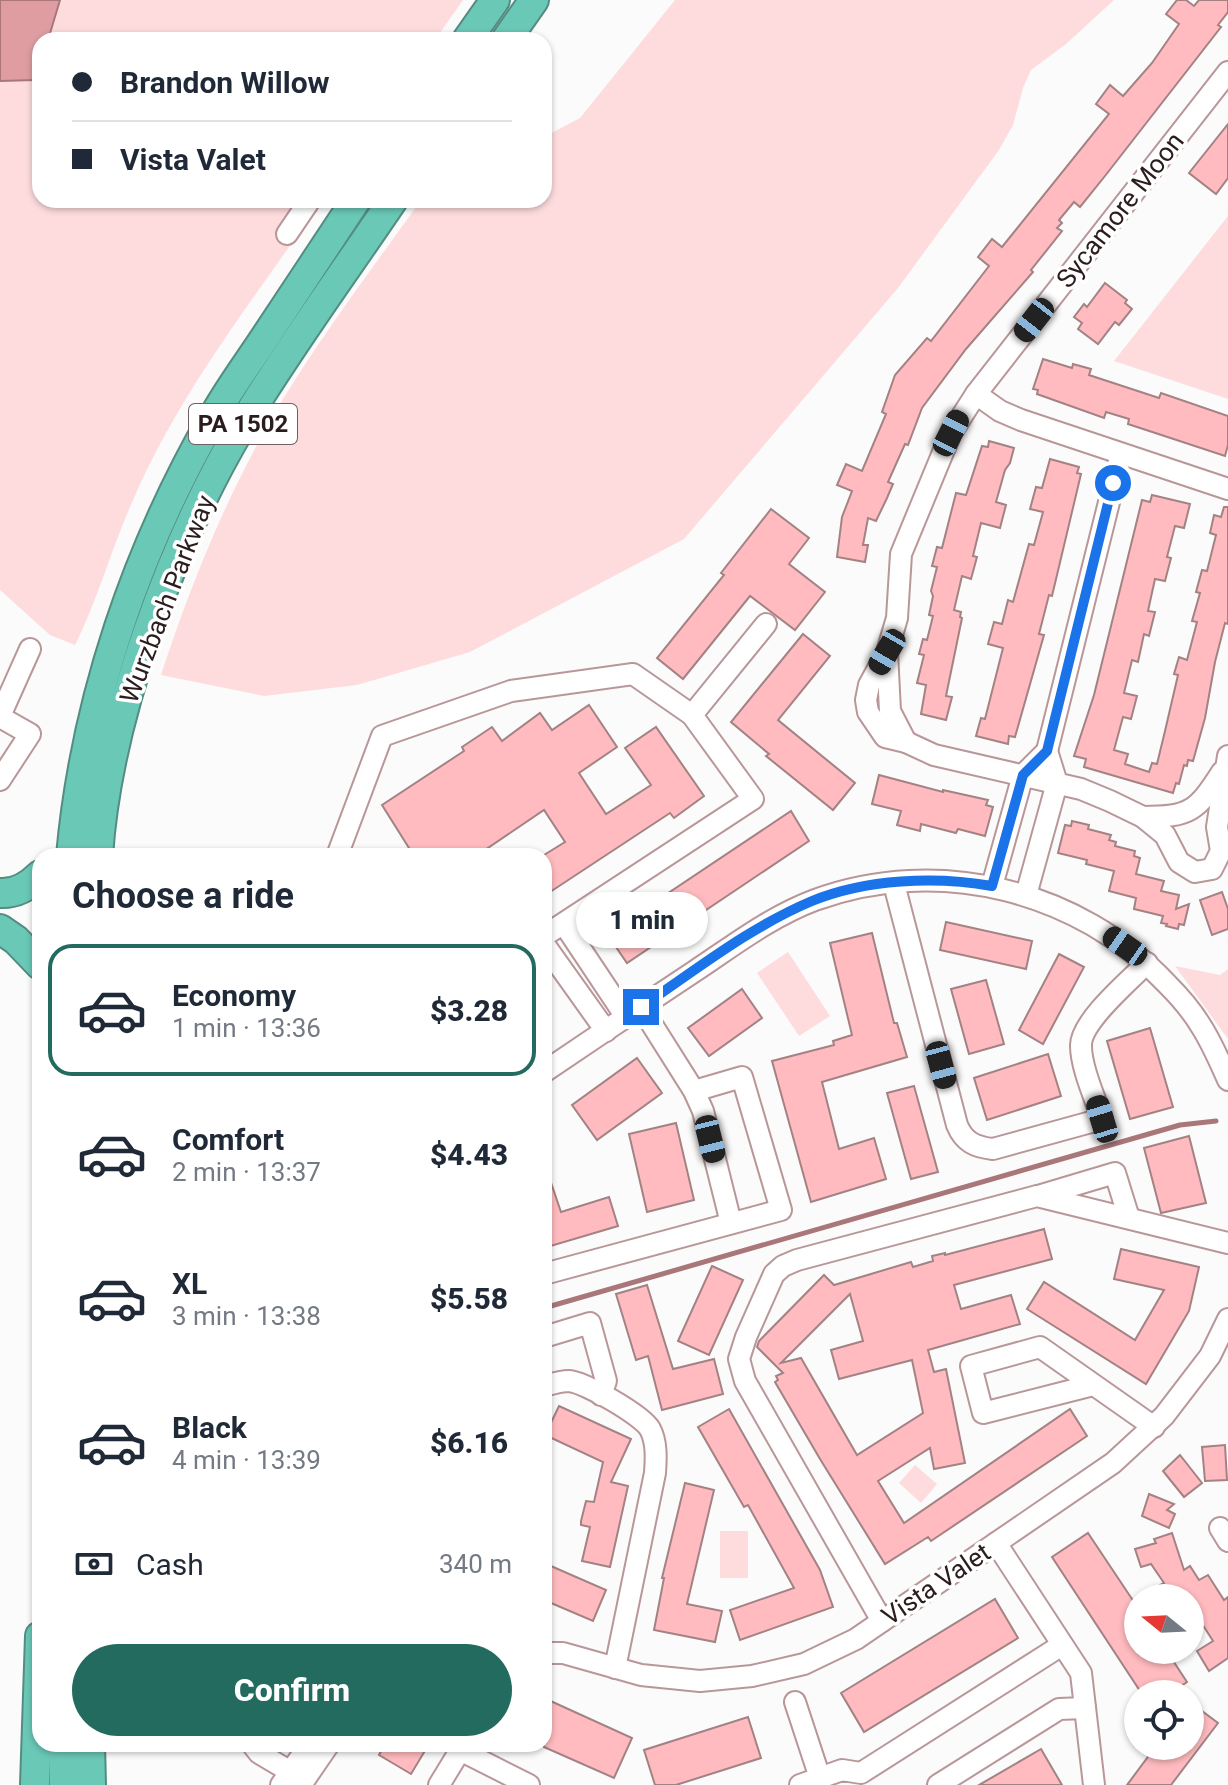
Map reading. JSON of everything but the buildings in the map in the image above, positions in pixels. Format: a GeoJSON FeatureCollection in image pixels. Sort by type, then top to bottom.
{"type":"FeatureCollection","features":[{"type":"Feature","properties":{"kind":"highway"},"geometry":{"type":"LineString","coordinates":[[473,32],[495,0]]}},
{"type":"Feature","properties":{"kind":"highway"},"geometry":{"type":"LineString","coordinates":[[512,32],[534,0]]}},
{"type":"Feature","properties":{"kind":"highway","name":"Wurzbach Parkway"},"geometry":{"type":"LineString","coordinates":[[88,848],[90,732],[108,662],[163,512],[217,410],[351,208]]}},
{"type":"Feature","properties":{"kind":"highway","name":"Wurzbach Parkway"},"geometry":{"type":"LineString","coordinates":[[89,848],[136,671],[182,547],[244,422],[388,208]]}},
{"type":"Feature","properties":{"kind":"highway"},"geometry":{"type":"LineString","coordinates":[[0,893],[8,894],[32,883]]}},
{"type":"Feature","properties":{"kind":"highway"},"geometry":{"type":"LineString","coordinates":[[0,929],[32,957]]}},
{"type":"Feature","properties":{"kind":"highway"},"geometry":{"type":"LineString","coordinates":[[35,1785],[36,1752]]}},
{"type":"Feature","properties":{"kind":"highway"},"geometry":{"type":"LineString","coordinates":[[63,1752],[64,1785]]}},
{"type":"Feature","properties":{"kind":"highway"},"geometry":{"type":"LineString","coordinates":[[90,1752],[91,1785]]}},
{"type":"Feature","properties":{"kind":"street","name":"Sycamore Moon"},"geometry":{"type":"LineString","coordinates":[[1023,775],[934,755],[906,742],[890,711],[887,652],[899,603],[901,554],[951,433],[976,394],[1228,72]]}},
{"type":"Feature","properties":{"kind":"street"},"geometry":{"type":"LineString","coordinates":[[292,228],[305,208]]}},
{"type":"Feature","properties":{"kind":"street"},"geometry":{"type":"LineString","coordinates":[[976,394],[1000,411],[1021,420],[1228,489]]}},
{"type":"Feature","properties":{"kind":"street"},"geometry":{"type":"LineString","coordinates":[[992,886],[1023,775],[1047,751],[1121,454]]}},
{"type":"Feature","properties":{"kind":"street"},"geometry":{"type":"LineString","coordinates":[[692,715],[766,624]]}},
{"type":"Feature","properties":{"kind":"street"},"geometry":{"type":"LineString","coordinates":[[0,780],[30,734],[0,717],[30,649]]}},
{"type":"Feature","properties":{"kind":"street"},"geometry":{"type":"LineString","coordinates":[[340,848],[382,736],[511,691],[633,674],[692,715],[753,799],[552,931]]}},
{"type":"Feature","properties":{"kind":"street"},"geometry":{"type":"LineString","coordinates":[[1026,895],[1057,783],[1047,751]]}},
{"type":"Feature","properties":{"kind":"street"},"geometry":{"type":"LineString","coordinates":[[1023,775],[1081,789],[1143,817],[1165,835],[1179,862],[1195,872],[1212,869],[1221,851],[1217,827],[1226,763]]}},
{"type":"Feature","properties":{"kind":"street"},"geometry":{"type":"LineString","coordinates":[[1143,817],[1177,816],[1189,812],[1209,794],[1226,763]]}},
{"type":"Feature","properties":{"kind":"street"},"geometry":{"type":"LineString","coordinates":[[1006,834],[1041,844]]}},
{"type":"Feature","properties":{"kind":"street"},"geometry":{"type":"LineString","coordinates":[[552,1067],[783,914],[846,890],[950,882],[992,886],[1026,895],[1080,917],[1106,933],[1147,963],[1201,1024],[1228,1080]]}},
{"type":"Feature","properties":{"kind":"street"},"geometry":{"type":"LineString","coordinates":[[894,884],[957,1125],[961,1135],[982,1148],[993,1149],[1102,1119],[1082,1054],[1082,1036],[1089,1023],[1147,963]]}},
{"type":"Feature","properties":{"kind":"street"},"geometry":{"type":"LineString","coordinates":[[564,924],[694,1091],[703,1111],[731,1223]]}},
{"type":"Feature","properties":{"kind":"street"},"geometry":{"type":"LineString","coordinates":[[552,955],[606,1031]]}},
{"type":"Feature","properties":{"kind":"street"},"geometry":{"type":"LineString","coordinates":[[552,1272],[781,1210],[742,1077],[694,1091]]}},
{"type":"Feature","properties":{"kind":"street"},"geometry":{"type":"LineString","coordinates":[[882,1621],[745,1381],[739,1359],[774,1274],[797,1260],[1115,1173],[1129,1218]]}},
{"type":"Feature","properties":{"kind":"street"},"geometry":{"type":"LineString","coordinates":[[1037,1196],[1228,1243]]}},
{"type":"Feature","properties":{"kind":"street","name":"Vista Valet"},"geometry":{"type":"LineString","coordinates":[[554,1653],[641,1675],[700,1681],[752,1676],[804,1664],[856,1639],[1113,1463],[1154,1427],[1222,1348],[1228,1319]]}},
{"type":"Feature","properties":{"kind":"street"},"geometry":{"type":"LineString","coordinates":[[552,1335],[590,1323],[606,1381],[601,1395]]}},
{"type":"Feature","properties":{"kind":"street"},"geometry":{"type":"LineString","coordinates":[[1093,1385],[983,1413],[971,1366],[1040,1347],[1154,1427]]}},
{"type":"Feature","properties":{"kind":"street"},"geometry":{"type":"LineString","coordinates":[[552,1385],[571,1381],[640,1417],[651,1431],[656,1448],[655,1473],[615,1668]]}},
{"type":"Feature","properties":{"kind":"street"},"geometry":{"type":"LineString","coordinates":[[996,1543],[1081,1673],[1094,1785]]}},
{"type":"Feature","properties":{"kind":"street"},"geometry":{"type":"LineString","coordinates":[[795,1702],[810,1782],[842,1770],[864,1779],[1062,1645]]}},
{"type":"Feature","properties":{"kind":"street"},"geometry":{"type":"LineString","coordinates":[[938,1785],[1059,1709],[1085,1708]]}},
{"type":"Feature","properties":{"kind":"street"},"geometry":{"type":"LineString","coordinates":[[264,1752],[291,1781]]}},
{"type":"Feature","properties":{"kind":"street"},"geometry":{"type":"LineString","coordinates":[[291,1781],[306,1752]]}},
{"type":"Feature","properties":{"kind":"street"},"geometry":{"type":"LineString","coordinates":[[291,1781],[321,1752]]}},
{"type":"Feature","properties":{"kind":"street"},"geometry":{"type":"LineString","coordinates":[[439,1785],[459,1752]]}},
{"type":"Feature","properties":{"kind":"street"},"geometry":{"type":"LineString","coordinates":[[471,1752],[529,1785]]}},
{"type":"Feature","properties":{"kind":"shaded area"},"geometry":{"type":"Polygon","coordinates":[[[0,0],[463,0],[441,32],[32,32],[32,208],[316,208],[221,344],[174,419],[134,498],[75,645],[50,635],[0,590],[0,0]]]}},
{"type":"Feature","properties":{"kind":"shaded area"},"geometry":{"type":"Polygon","coordinates":[[[0,0],[60,0],[50,32],[32,32],[32,80],[0,81],[0,0]]]}},
{"type":"Feature","properties":{"kind":"shaded area"},"geometry":{"type":"Polygon","coordinates":[[[675,0],[1114,0],[1066,44],[1031,70],[1013,125],[999,150],[898,288],[684,539],[470,652],[357,685],[264,696],[161,675],[186,603],[247,463],[317,346],[415,208],[552,208],[552,133],[580,118],[675,0]]]}},
{"type":"Feature","properties":{"kind":"shaded area"},"geometry":{"type":"Polygon","coordinates":[[[1228,216],[1228,399],[1114,361],[1228,216]]]}},
{"type":"Feature","properties":{"kind":"shaded area"},"geometry":{"type":"Polygon","coordinates":[[[788,952],[830,1016],[799,1036],[757,973],[788,952]]]}},
{"type":"Feature","properties":{"kind":"shaded area"},"geometry":{"type":"Polygon","coordinates":[[[1175,966],[1220,975],[1228,969],[1228,1039],[1175,966]]]}},
{"type":"Feature","properties":{"kind":"shaded area"},"geometry":{"type":"Polygon","coordinates":[[[915,1465],[937,1484],[921,1503],[899,1483],[915,1465]]]}},
{"type":"Feature","properties":{"kind":"shaded area"},"geometry":{"type":"Polygon","coordinates":[[[720,1531],[748,1531],[748,1578],[720,1578],[720,1531]]]}},
{"type":"Feature","properties":{"kind":"waterway"},"geometry":{"type":"LineString","coordinates":[[552,1306],[1180,1125],[1216,1121]]}},
{"type":"Feature","properties":{"kind":"route"},"geometry":{"type":"LineString","coordinates":[[641,1007],[754,931],[814,900],[846,890],[894,884],[950,882],[992,886],[1023,775],[1047,751],[1113,483]]}}]}
